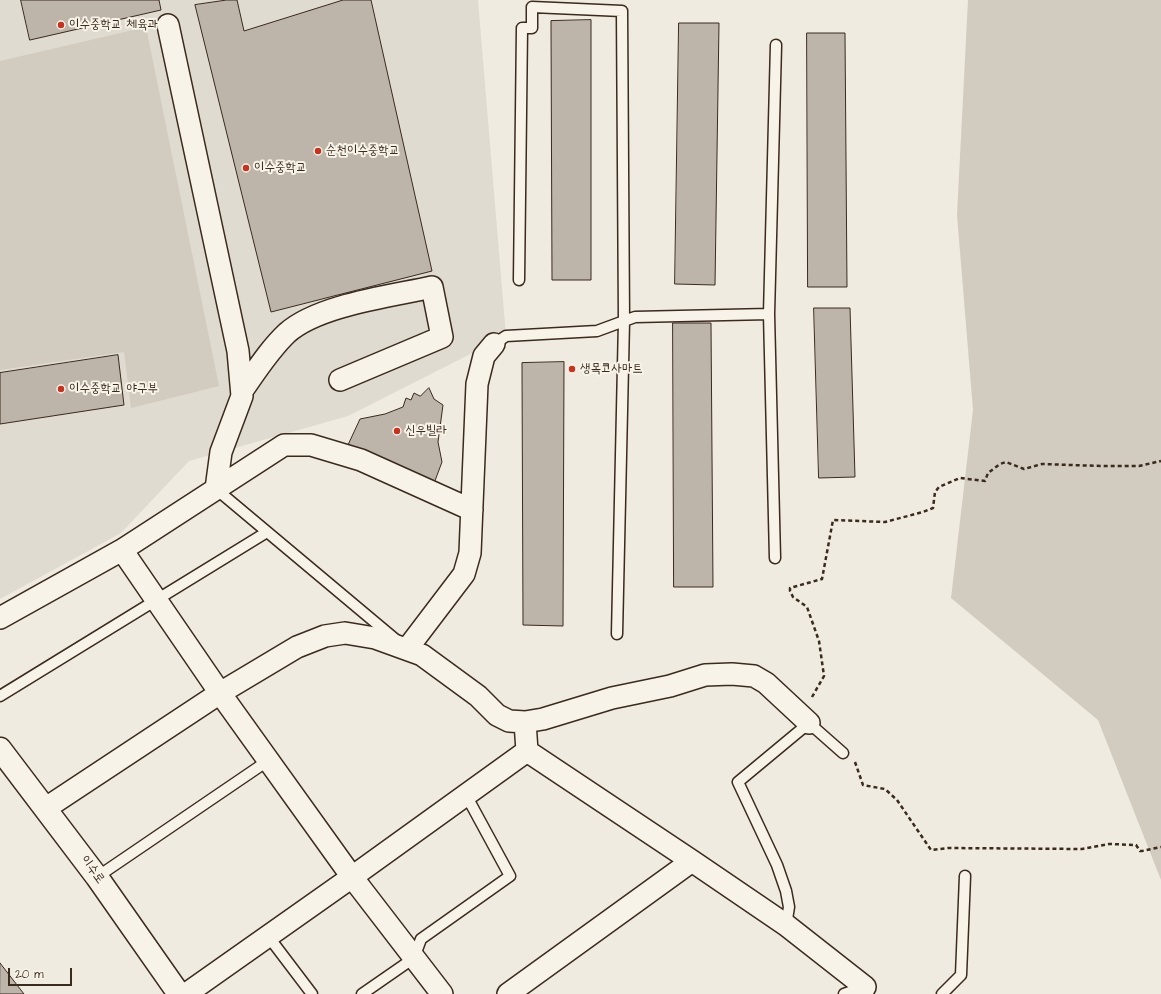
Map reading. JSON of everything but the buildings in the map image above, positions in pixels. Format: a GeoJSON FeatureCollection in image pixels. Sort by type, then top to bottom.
{"type":"FeatureCollection","features":[{"type":"Feature","properties":{"kind":"main road","name":"이수로"},"geometry":{"type":"LineString","coordinates":[[0,749],[97,877],[179,994]]}},
{"type":"Feature","properties":{"kind":"street"},"geometry":{"type":"LineString","coordinates":[[168,24],[238,351],[242,396],[221,452],[216,489]]}},
{"type":"Feature","properties":{"kind":"street"},"geometry":{"type":"LineString","coordinates":[[242,391],[270,351],[289,332],[309,319],[344,306],[432,287],[442,337],[340,380]]}},
{"type":"Feature","properties":{"kind":"street"},"geometry":{"type":"LineString","coordinates":[[407,649],[464,574],[470,553],[477,384],[484,356],[494,344]]}},
{"type":"Feature","properties":{"kind":"street"},"geometry":{"type":"LineString","coordinates":[[0,618],[122,550],[284,445],[310,445],[361,460],[472,510]]}},
{"type":"Feature","properties":{"kind":"street"},"geometry":{"type":"LineString","coordinates":[[122,550],[220,693],[352,877],[442,994]]}},
{"type":"Feature","properties":{"kind":"street"},"geometry":{"type":"LineString","coordinates":[[46,808],[220,693],[297,647],[325,636],[345,633],[363,636],[422,655],[478,696],[497,715],[509,721],[526,722],[543,719],[612,698],[670,686],[705,675],[744,674],[754,676],[766,683],[804,718]]}},
{"type":"Feature","properties":{"kind":"street"},"geometry":{"type":"LineString","coordinates":[[526,722],[527,751]]}},
{"type":"Feature","properties":{"kind":"street"},"geometry":{"type":"LineString","coordinates":[[186,994],[527,751]]}},
{"type":"Feature","properties":{"kind":"street"},"geometry":{"type":"LineString","coordinates":[[527,751],[786,925],[864,987]]}},
{"type":"Feature","properties":{"kind":"street"},"geometry":{"type":"LineString","coordinates":[[508,994],[692,861]]}},
{"type":"Feature","properties":{"kind":"lane"},"geometry":{"type":"LineString","coordinates":[[519,280],[522,28],[532,28],[532,7],[622,11],[624,321],[617,634]]}},
{"type":"Feature","properties":{"kind":"lane"},"geometry":{"type":"LineString","coordinates":[[774,558],[769,314],[776,44]]}},
{"type":"Feature","properties":{"kind":"lane"},"geometry":{"type":"LineString","coordinates":[[494,344],[506,336],[596,331],[634,317],[769,314]]}},
{"type":"Feature","properties":{"kind":"lane"},"geometry":{"type":"LineString","coordinates":[[216,489],[407,649]]}},
{"type":"Feature","properties":{"kind":"lane"},"geometry":{"type":"LineString","coordinates":[[0,696],[267,532]]}},
{"type":"Feature","properties":{"kind":"lane"},"geometry":{"type":"LineString","coordinates":[[786,925],[789,907],[786,891],[777,865],[738,782],[804,718],[843,753]]}},
{"type":"Feature","properties":{"kind":"lane"},"geometry":{"type":"LineString","coordinates":[[97,877],[269,760]]}},
{"type":"Feature","properties":{"kind":"lane"},"geometry":{"type":"LineString","coordinates":[[362,994],[414,958],[421,940],[510,876],[466,794]]}},
{"type":"Feature","properties":{"kind":"lane"},"geometry":{"type":"LineString","coordinates":[[942,994],[954,990],[961,975],[966,876]]}},
{"type":"Feature","properties":{"kind":"lane"},"geometry":{"type":"LineString","coordinates":[[268,936],[312,994]]}},
{"type":"Feature","properties":{"kind":"lane"},"geometry":{"type":"LineString","coordinates":[[844,994],[864,987]]}},
{"type":"Feature","properties":{"kind":"path"},"geometry":{"type":"LineString","coordinates":[[804,718],[811,698],[824,676],[819,641],[814,622],[807,607],[793,597],[790,588],[822,579],[834,520],[885,522],[923,512],[933,508],[935,492],[939,487],[960,478],[985,481],[988,473],[1000,464],[1006,462],[1024,469],[1042,464],[1139,466],[1161,461]]}},
{"type":"Feature","properties":{"kind":"path"},"geometry":{"type":"LineString","coordinates":[[843,753],[852,752],[863,785],[885,789],[897,800],[931,850],[948,848],[1082,849],[1109,844],[1136,846],[1140,851],[1142,851],[1161,847]]}},
{"type":"Feature","properties":{"kind":"shaded area","name":"이수중학교"},"geometry":{"type":"Polygon","coordinates":[[[0,0],[478,0],[506,336],[348,416],[189,461],[121,533],[0,599],[0,0]]]}},
{"type":"Feature","properties":{"kind":"shaded area"},"geometry":{"type":"Polygon","coordinates":[[[968,0],[1161,0],[1161,880],[1098,720],[951,598],[973,410],[957,215],[968,0]]]}},
{"type":"Feature","properties":{"kind":"shaded area"},"geometry":{"type":"Polygon","coordinates":[[[146,27],[219,386],[131,408],[124,352],[0,370],[0,61],[146,27]]]}},
{"type":"Feature","properties":{"kind":"place","name":"이수중학교 체육과"},"geometry":{"type":"Point","coordinates":[61,25]}},
{"type":"Feature","properties":{"kind":"place","name":"순천이수중학교"},"geometry":{"type":"Point","coordinates":[318,151]}},
{"type":"Feature","properties":{"kind":"place","name":"이수중학교"},"geometry":{"type":"Point","coordinates":[246,168]}},
{"type":"Feature","properties":{"kind":"place","name":"생목코사마트"},"geometry":{"type":"Point","coordinates":[572,369]}},
{"type":"Feature","properties":{"kind":"place","name":"이수중학교 야구부"},"geometry":{"type":"Point","coordinates":[61,389]}},
{"type":"Feature","properties":{"kind":"place","name":"신우빌라"},"geometry":{"type":"Point","coordinates":[397,431]}}]}
